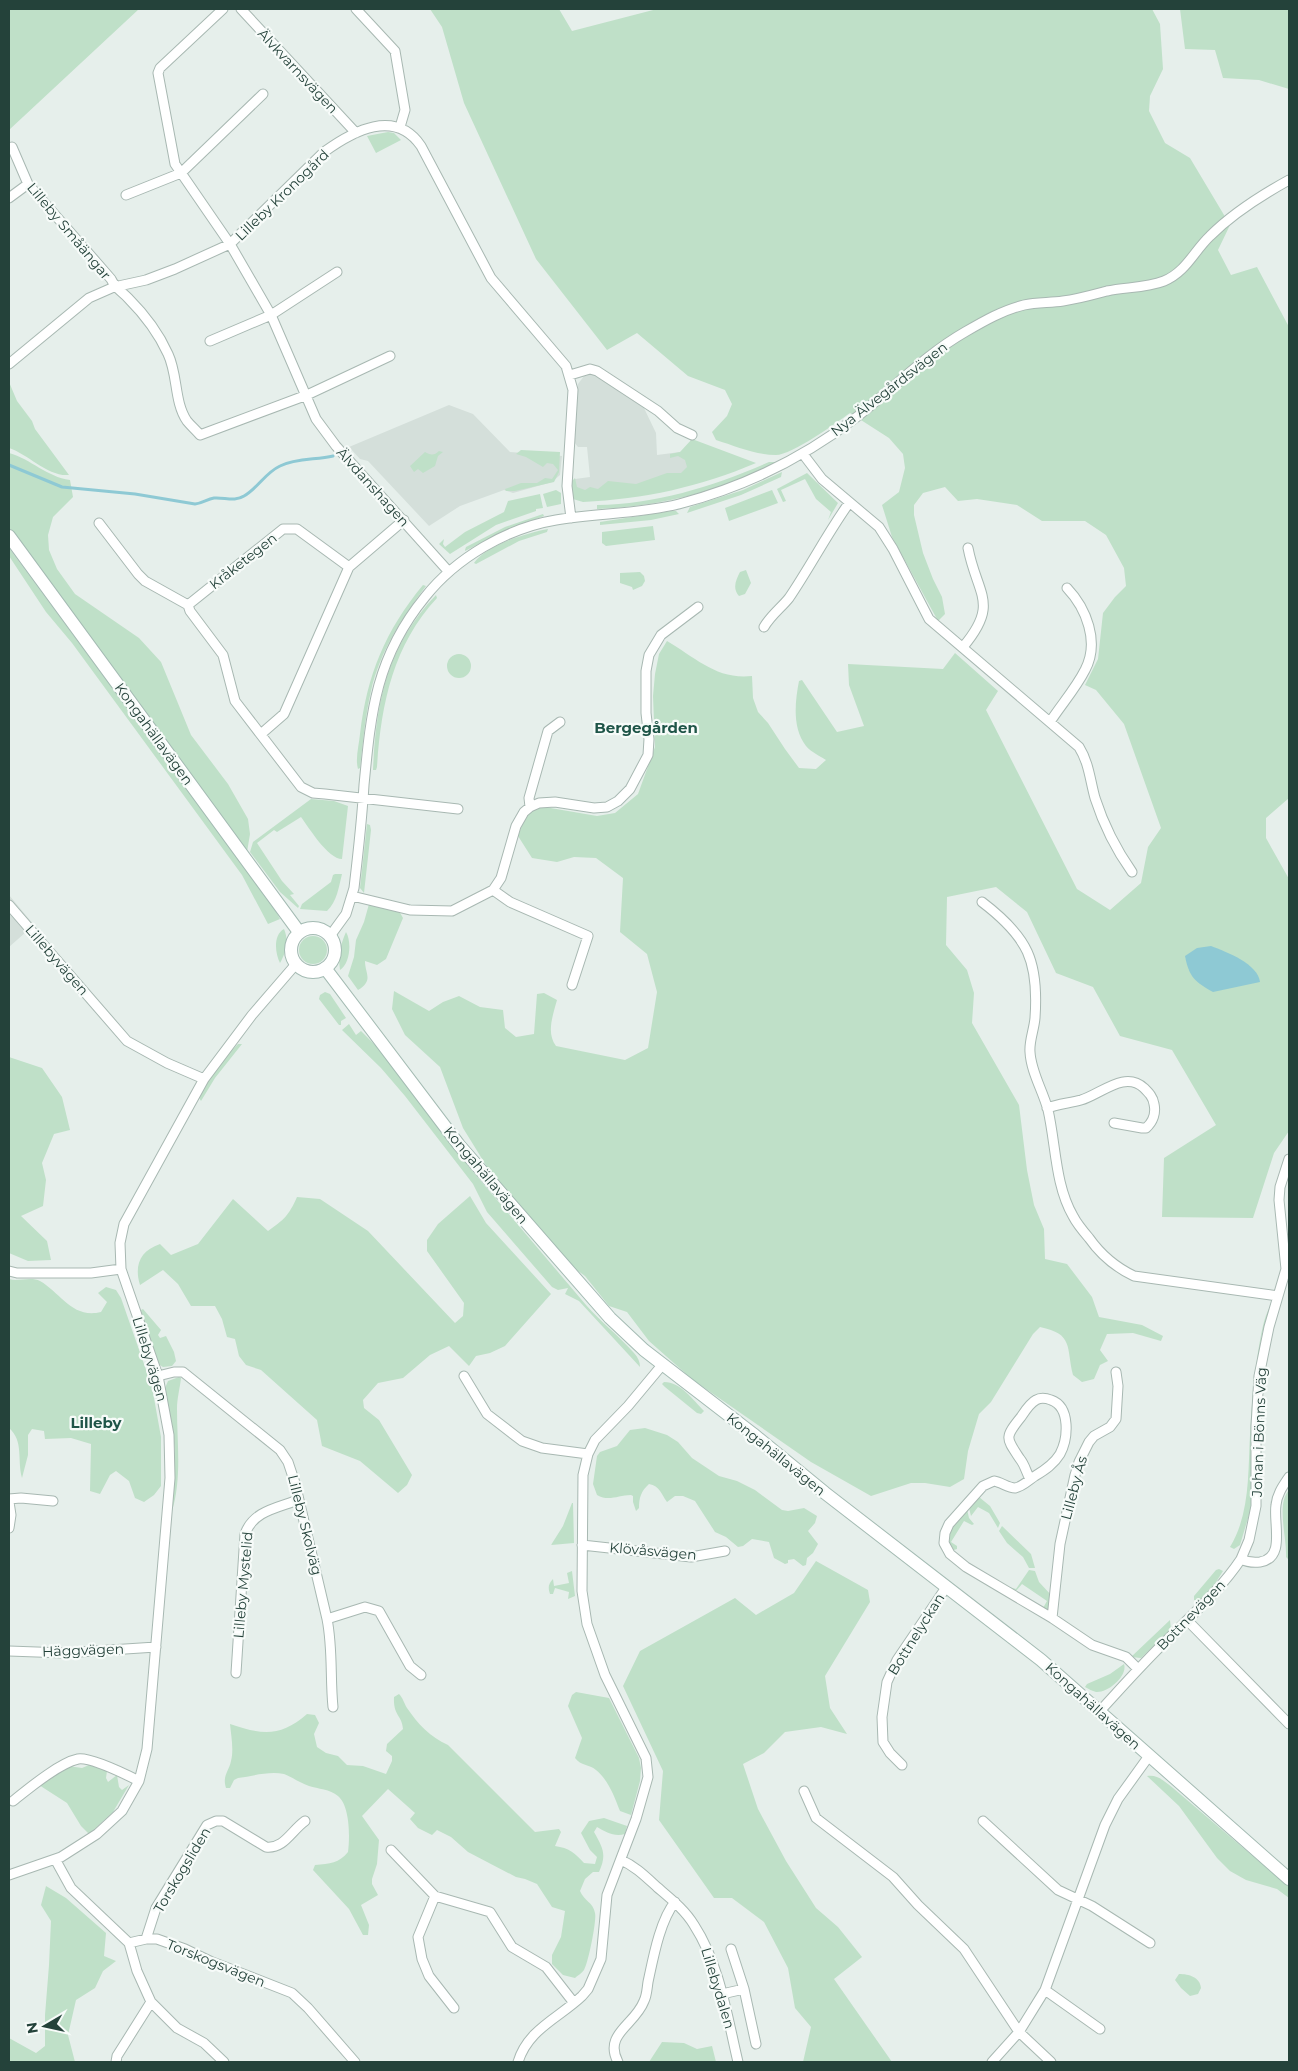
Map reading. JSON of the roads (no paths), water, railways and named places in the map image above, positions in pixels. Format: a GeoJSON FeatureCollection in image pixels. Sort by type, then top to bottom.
{"type":"FeatureCollection","features":[{"type":"Feature","properties":{"kind":"street","name":"Älvdanshagen"},"geometry":{"type":"LineString","coordinates":[[223,9],[161,66],[158,73],[173,156],[180,173],[230,244],[271,315],[316,419],[336,446],[449,572]]}},
{"type":"Feature","properties":{"kind":"street","name":"Älvkvarnsvägen"},"geometry":{"type":"LineString","coordinates":[[241,9],[356,133]]}},
{"type":"Feature","properties":{"kind":"street"},"geometry":{"type":"LineString","coordinates":[[356,9],[395,51],[405,110],[400,127],[415,137],[421,146],[491,278],[566,366],[570,375],[573,390],[567,486],[571,518]]}},
{"type":"Feature","properties":{"kind":"street"},"geometry":{"type":"LineString","coordinates":[[126,195],[180,173],[263,94]]}},
{"type":"Feature","properties":{"kind":"street","name":"Lilleby Kronogård"},"geometry":{"type":"LineString","coordinates":[[9,363],[89,298],[114,288],[168,272],[230,244],[324,152],[356,133],[380,126],[400,127]]}},
{"type":"Feature","properties":{"kind":"street","name":"Lilleby Småängar"},"geometry":{"type":"LineString","coordinates":[[12,147],[28,184],[111,279],[114,288],[127,298],[150,324],[168,354],[176,376],[180,403],[186,420],[200,435],[307,395]]}},
{"type":"Feature","properties":{"kind":"street","name":"Nya Älvegårdsvägen"},"geometry":{"type":"LineString","coordinates":[[330,936],[346,914],[352,896],[374,697],[386,661],[406,622],[425,596],[449,572],[491,543],[542,523],[680,504],[764,474],[803,454],[858,416],[936,350],[994,316],[1021,306],[1076,299],[1108,291],[1152,285],[1175,275],[1183,269],[1208,237],[1225,222],[1249,203],[1289,180]]}},
{"type":"Feature","properties":{"kind":"street"},"geometry":{"type":"LineString","coordinates":[[9,198],[28,184]]}},
{"type":"Feature","properties":{"kind":"street"},"geometry":{"type":"LineString","coordinates":[[210,340],[271,315],[337,272]]}},
{"type":"Feature","properties":{"kind":"street"},"geometry":{"type":"LineString","coordinates":[[307,395],[390,356]]}},
{"type":"Feature","properties":{"kind":"street"},"geometry":{"type":"LineString","coordinates":[[570,375],[590,369],[597,371],[658,411],[677,428],[692,435]]}},
{"type":"Feature","properties":{"kind":"street"},"geometry":{"type":"LineString","coordinates":[[803,454],[822,479],[879,527],[929,619],[1050,722],[1078,747],[1086,757],[1095,797],[1110,837],[1115,849],[1132,872]]}},
{"type":"Feature","properties":{"kind":"street"},"geometry":{"type":"LineString","coordinates":[[764,627],[771,615],[788,600],[832,526],[849,503]]}},
{"type":"Feature","properties":{"kind":"street"},"geometry":{"type":"LineString","coordinates":[[261,734],[284,714],[349,568],[404,520]]}},
{"type":"Feature","properties":{"kind":"street"},"geometry":{"type":"LineString","coordinates":[[99,523],[145,581],[188,605],[190,612],[223,655],[235,701],[301,787],[313,793],[458,809]]}},
{"type":"Feature","properties":{"kind":"street","name":"Kråketegen"},"geometry":{"type":"LineString","coordinates":[[188,605],[283,529],[297,529],[349,568]]}},
{"type":"Feature","properties":{"kind":"street","name":"Kongahällavägen"},"geometry":{"type":"LineString","coordinates":[[9,536],[299,932]]}},
{"type":"Feature","properties":{"kind":"street"},"geometry":{"type":"LineString","coordinates":[[963,647],[979,626],[984,606],[984,595],[970,562],[968,548]]}},
{"type":"Feature","properties":{"kind":"street"},"geometry":{"type":"LineString","coordinates":[[1050,722],[1086,669],[1091,649],[1091,632],[1079,601],[1067,588]]}},
{"type":"Feature","properties":{"kind":"street"},"geometry":{"type":"LineString","coordinates":[[352,896],[410,910],[452,911],[493,890],[501,878],[516,826],[524,812],[530,807],[539,803],[554,802],[594,808],[606,807],[618,801],[630,789],[648,755],[650,739],[646,713],[646,671],[649,656],[661,635],[698,607]]}},
{"type":"Feature","properties":{"kind":"street"},"geometry":{"type":"LineString","coordinates":[[530,807],[530,798],[548,731],[560,722]]}},
{"type":"Feature","properties":{"kind":"street"},"geometry":{"type":"LineString","coordinates":[[493,890],[510,902],[588,936],[572,985]]}},
{"type":"Feature","properties":{"kind":"street"},"geometry":{"type":"LineString","coordinates":[[982,902],[1014,929],[1026,946],[1036,982],[1036,1001],[1030,1054],[1047,1108],[1058,1170],[1066,1200],[1073,1216],[1099,1252],[1113,1264],[1134,1276],[1278,1296]]}},
{"type":"Feature","properties":{"kind":"street","name":"Lillebyvägen"},"geometry":{"type":"LineString","coordinates":[[9,905],[127,1042],[166,1063],[204,1079]]}},
{"type":"Feature","properties":{"kind":"street"},"geometry":{"type":"LineString","coordinates":[[306,928],[315,928],[324,930],[330,936],[335,951],[332,961],[325,968],[309,972],[296,964],[291,953],[291,947],[299,932],[306,928]]}},
{"type":"Feature","properties":{"kind":"street","name":"Lillebyvägen"},"geometry":{"type":"LineString","coordinates":[[9,1876],[55,1859],[84,1843],[112,1821],[122,1810],[139,1781],[147,1749],[170,1478],[170,1451],[166,1412],[158,1376],[121,1269],[120,1243],[124,1224],[204,1079],[252,1015],[296,964]]}},
{"type":"Feature","properties":{"kind":"street","name":"Kongahällavägen"},"geometry":{"type":"LineString","coordinates":[[325,968],[453,1138],[493,1186],[630,1338],[825,1493],[1041,1660],[1289,1879]]}},
{"type":"Feature","properties":{"kind":"street"},"geometry":{"type":"LineString","coordinates":[[1047,1108],[1081,1100],[1123,1081],[1139,1084],[1151,1095],[1155,1106],[1153,1121],[1146,1128],[1114,1123]]}},
{"type":"Feature","properties":{"kind":"street","name":"Johan i Bönns Väg"},"geometry":{"type":"LineString","coordinates":[[1241,1558],[1254,1522],[1257,1487],[1256,1426],[1259,1376],[1268,1327],[1286,1270],[1279,1200],[1280,1187],[1289,1159]]}},
{"type":"Feature","properties":{"kind":"street"},"geometry":{"type":"LineString","coordinates":[[9,1271],[17,1273],[91,1273],[121,1269]]}},
{"type":"Feature","properties":{"kind":"street"},"geometry":{"type":"LineString","coordinates":[[518,2062],[521,2053],[532,2036],[541,2027],[574,2003],[588,1989],[601,1959],[607,1895],[645,1794],[648,1768],[646,1758],[605,1675],[587,1624],[582,1591],[583,1475],[588,1454],[595,1440],[628,1406],[663,1364]]}},
{"type":"Feature","properties":{"kind":"street","name":"Lilleby Skolväg"},"geometry":{"type":"LineString","coordinates":[[158,1376],[183,1372],[280,1450],[288,1462],[327,1619],[331,1642],[333,1708]]}},
{"type":"Feature","properties":{"kind":"street","name":"Lilleby Ås"},"geometry":{"type":"LineString","coordinates":[[1052,1618],[1060,1544],[1075,1475],[1089,1442],[1094,1436],[1110,1428],[1116,1419],[1118,1386],[1116,1372]]}},
{"type":"Feature","properties":{"kind":"street"},"geometry":{"type":"LineString","coordinates":[[464,1376],[487,1414],[522,1441],[542,1448],[588,1454]]}},
{"type":"Feature","properties":{"kind":"street","name":"Lilleby Ås"},"geometry":{"type":"LineString","coordinates":[[1030,1479],[1022,1460],[1008,1440],[1010,1432],[1035,1400],[1049,1399],[1057,1402],[1065,1416],[1066,1427],[1064,1444],[1054,1462],[1046,1470],[1015,1488],[998,1482],[986,1483],[949,1524],[945,1533],[944,1543],[950,1554],[966,1567],[1052,1618],[1092,1645],[1126,1657],[1138,1669]]}},
{"type":"Feature","properties":{"kind":"street"},"geometry":{"type":"LineString","coordinates":[[1241,1558],[1253,1562],[1263,1561],[1274,1555],[1276,1547],[1275,1506],[1282,1487],[1289,1477]]}},
{"type":"Feature","properties":{"kind":"street"},"geometry":{"type":"LineString","coordinates":[[9,1528],[11,1515],[9,1500],[21,1498],[53,1501]]}},
{"type":"Feature","properties":{"kind":"street","name":"Lilleby Mystelid"},"geometry":{"type":"LineString","coordinates":[[236,1673],[245,1534],[248,1525],[259,1514],[298,1500]]}},
{"type":"Feature","properties":{"kind":"street","name":"Klövåsvägen"},"geometry":{"type":"LineString","coordinates":[[582,1545],[692,1557],[725,1551]]}},
{"type":"Feature","properties":{"kind":"street","name":"Bottnevägen"},"geometry":{"type":"LineString","coordinates":[[1099,1712],[1138,1669],[1210,1599],[1241,1558]]}},
{"type":"Feature","properties":{"kind":"street","name":"Bottnelyckan"},"geometry":{"type":"LineString","coordinates":[[902,1765],[890,1753],[883,1742],[882,1717],[887,1682],[897,1660],[946,1586]]}},
{"type":"Feature","properties":{"kind":"street"},"geometry":{"type":"LineString","coordinates":[[327,1619],[365,1606],[379,1611],[410,1666],[421,1675]]}},
{"type":"Feature","properties":{"kind":"street"},"geometry":{"type":"LineString","coordinates":[[1187,1620],[1289,1724]]}},
{"type":"Feature","properties":{"kind":"street","name":"Häggvägen"},"geometry":{"type":"LineString","coordinates":[[9,1651],[64,1653],[156,1647]]}},
{"type":"Feature","properties":{"kind":"street"},"geometry":{"type":"LineString","coordinates":[[992,2062],[1019,2032],[1045,1990],[1105,1825],[1118,1798],[1148,1756]]}},
{"type":"Feature","properties":{"kind":"street"},"geometry":{"type":"LineString","coordinates":[[13,1801],[68,1763],[79,1759],[89,1760],[139,1781]]}},
{"type":"Feature","properties":{"kind":"street"},"geometry":{"type":"LineString","coordinates":[[804,1790],[816,1818],[889,1873],[964,1949],[1019,2032],[1051,2062]]}},
{"type":"Feature","properties":{"kind":"street","name":"Torskogsliden"},"geometry":{"type":"LineString","coordinates":[[146,1939],[156,1908],[207,1825],[216,1820],[223,1821],[266,1847],[271,1847],[281,1845],[294,1828],[305,1821]]}},
{"type":"Feature","properties":{"kind":"street"},"geometry":{"type":"LineString","coordinates":[[983,1821],[1058,1890],[1092,1906],[1150,1943]]}},
{"type":"Feature","properties":{"kind":"street"},"geometry":{"type":"LineString","coordinates":[[391,1850],[435,1896],[490,1912],[512,1947],[546,1967],[574,2003]]}},
{"type":"Feature","properties":{"kind":"street"},"geometry":{"type":"LineString","coordinates":[[55,1859],[71,1888],[129,1943],[137,1971],[151,2002],[177,2028],[204,2043],[224,2062]]}},
{"type":"Feature","properties":{"kind":"street","name":"Lillebydalen"},"geometry":{"type":"LineString","coordinates":[[621,1860],[633,1865],[675,1902],[700,1934],[709,1953],[722,1994],[738,2062]]}},
{"type":"Feature","properties":{"kind":"street"},"geometry":{"type":"LineString","coordinates":[[435,1896],[418,1937],[422,1959],[428,1976],[454,2008]]}},
{"type":"Feature","properties":{"kind":"street"},"geometry":{"type":"LineString","coordinates":[[618,2062],[613,2048],[614,2041],[644,2001],[662,1928],[670,1908],[675,1902]]}},
{"type":"Feature","properties":{"kind":"street","name":"Torskogsvägen"},"geometry":{"type":"LineString","coordinates":[[129,1943],[146,1939],[157,1939],[292,1993],[308,2008],[355,2062]]}},
{"type":"Feature","properties":{"kind":"street"},"geometry":{"type":"LineString","coordinates":[[731,1948],[744,1989],[756,2044]]}},
{"type":"Feature","properties":{"kind":"street"},"geometry":{"type":"LineString","coordinates":[[722,1994],[744,1989]]}},
{"type":"Feature","properties":{"kind":"street"},"geometry":{"type":"LineString","coordinates":[[1045,1990],[1100,2028]]}},
{"type":"Feature","properties":{"kind":"street"},"geometry":{"type":"LineString","coordinates":[[116,2062],[117,2056],[151,2002]]}},
{"type":"Feature","properties":{"kind":"water"},"geometry":{"type":"Polygon","coordinates":[[[1211,946],[1233,955],[1248,964],[1258,976],[1260,982],[1213,992],[1202,985],[1191,974],[1185,956],[1197,948],[1211,946]]]}},
{"type":"Feature","properties":{"kind":"waterway"},"geometry":{"type":"LineString","coordinates":[[9,465],[62,487],[135,494],[195,504],[214,498],[241,498],[275,469],[286,463],[333,456]]}},
{"type":"Feature","properties":{"kind":"district","name":"Bergegården"},"geometry":{"type":"Point","coordinates":[646,728]}},
{"type":"Feature","properties":{"kind":"district","name":"Lilleby"},"geometry":{"type":"Point","coordinates":[96,1423]}}]}
